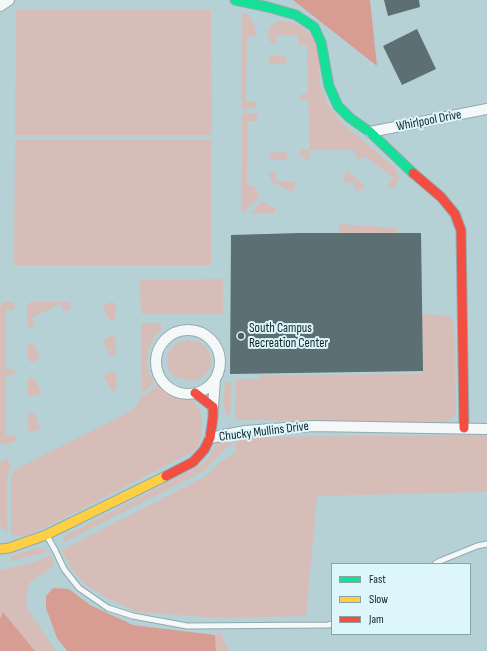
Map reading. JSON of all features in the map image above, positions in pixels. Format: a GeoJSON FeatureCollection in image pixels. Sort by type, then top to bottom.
{"type":"FeatureCollection","features":[{"type":"Feature","properties":{"kind":"street"},"geometry":{"type":"LineString","coordinates":[[0,6],[9,0]]}},
{"type":"Feature","properties":{"kind":"street"},"geometry":{"type":"LineString","coordinates":[[236,0],[296,15],[314,27],[321,42],[329,86],[338,106],[350,118],[370,132],[419,179],[441,197],[455,214],[461,230],[464,428]]}},
{"type":"Feature","properties":{"kind":"street","name":"Whirlpool Drive"},"geometry":{"type":"LineString","coordinates":[[370,132],[487,109]]}},
{"type":"Feature","properties":{"kind":"street"},"geometry":{"type":"LineString","coordinates":[[187,330],[207,336],[214,343],[219,352],[220,363],[215,379],[205,389],[195,393],[185,394],[175,391],[166,385],[160,376],[157,366],[157,356],[161,346],[168,338],[177,332],[187,330]]}},
{"type":"Feature","properties":{"kind":"street"},"geometry":{"type":"LineString","coordinates":[[210,438],[213,417],[215,379]]}},
{"type":"Feature","properties":{"kind":"street"},"geometry":{"type":"LineString","coordinates":[[195,393],[213,407]]}},
{"type":"Feature","properties":{"kind":"street","name":"Chucky Mullins Drive"},"geometry":{"type":"LineString","coordinates":[[0,549],[9,548],[46,535],[193,462],[204,450],[210,438],[245,431],[313,426],[487,429]]}},
{"type":"Feature","properties":{"kind":"lane"},"geometry":{"type":"LineString","coordinates":[[46,535],[64,569],[79,588],[108,608],[126,614],[187,626],[331,624]]}},
{"type":"Feature","properties":{"kind":"lane"},"geometry":{"type":"LineString","coordinates":[[437,563],[477,546],[487,544]]}},
{"type":"Feature","properties":{"kind":"shaded area"},"geometry":{"type":"Polygon","coordinates":[[[293,0],[370,0],[377,66],[293,0]]]}},
{"type":"Feature","properties":{"kind":"shaded area"},"geometry":{"type":"Polygon","coordinates":[[[16,10],[211,10],[212,135],[15,135],[16,10]]]}},
{"type":"Feature","properties":{"kind":"shaded area"},"geometry":{"type":"Polygon","coordinates":[[[242,12],[249,15],[256,34],[255,36],[247,37],[246,101],[256,102],[256,108],[243,109],[241,107],[242,12]]]}},
{"type":"Feature","properties":{"kind":"shaded area"},"geometry":{"type":"Polygon","coordinates":[[[279,21],[296,23],[314,37],[319,49],[320,83],[328,105],[342,123],[393,166],[399,177],[397,184],[393,188],[387,186],[394,178],[364,156],[357,160],[354,150],[310,150],[308,99],[299,98],[301,94],[308,94],[307,45],[299,45],[298,35],[276,36],[277,41],[274,44],[271,43],[269,40],[268,31],[271,25],[279,21]]]}},
{"type":"Feature","properties":{"kind":"shaded area"},"geometry":{"type":"Polygon","coordinates":[[[271,56],[283,56],[286,58],[287,62],[286,64],[270,64],[268,59],[271,56]]]}},
{"type":"Feature","properties":{"kind":"shaded area"},"geometry":{"type":"Polygon","coordinates":[[[257,113],[257,119],[255,121],[248,121],[247,185],[254,186],[259,196],[258,199],[243,213],[241,213],[242,114],[257,113]]]}},
{"type":"Feature","properties":{"kind":"shaded area"},"geometry":{"type":"Polygon","coordinates":[[[15,140],[211,140],[211,265],[14,265],[15,140]]]}},
{"type":"Feature","properties":{"kind":"shaded area"},"geometry":{"type":"Polygon","coordinates":[[[300,150],[310,150],[310,159],[306,160],[301,156],[300,150]]]}},
{"type":"Feature","properties":{"kind":"shaded area"},"geometry":{"type":"Polygon","coordinates":[[[286,152],[288,156],[286,159],[273,160],[269,158],[270,153],[286,152]]]}},
{"type":"Feature","properties":{"kind":"shaded area"},"geometry":{"type":"Polygon","coordinates":[[[348,171],[363,184],[364,187],[362,190],[356,191],[354,182],[344,183],[345,173],[348,171]]]}},
{"type":"Feature","properties":{"kind":"shaded area"},"geometry":{"type":"Polygon","coordinates":[[[271,172],[276,174],[276,181],[295,181],[293,191],[273,183],[269,176],[271,172]]]}},
{"type":"Feature","properties":{"kind":"shaded area"},"geometry":{"type":"Polygon","coordinates":[[[262,201],[275,207],[275,213],[251,213],[262,201]]]}},
{"type":"Feature","properties":{"kind":"shaded area"},"geometry":{"type":"Polygon","coordinates":[[[339,224],[397,228],[397,234],[339,234],[339,224]]]}},
{"type":"Feature","properties":{"kind":"shaded area"},"geometry":{"type":"Polygon","coordinates":[[[223,279],[223,314],[141,314],[140,281],[142,280],[223,279]]]}},
{"type":"Feature","properties":{"kind":"shaded area"},"geometry":{"type":"Polygon","coordinates":[[[5,302],[12,302],[15,305],[15,309],[6,309],[6,369],[15,370],[16,373],[13,375],[6,375],[6,435],[15,436],[16,441],[6,445],[0,442],[0,305],[5,302]]]}},
{"type":"Feature","properties":{"kind":"shaded area"},"geometry":{"type":"Polygon","coordinates":[[[30,302],[68,302],[71,307],[68,311],[65,311],[60,304],[32,318],[35,327],[31,328],[27,325],[27,305],[30,302]]]}},
{"type":"Feature","properties":{"kind":"shaded area"},"geometry":{"type":"Polygon","coordinates":[[[110,302],[114,302],[116,305],[115,320],[112,322],[110,321],[103,307],[110,302]]]}},
{"type":"Feature","properties":{"kind":"shaded area"},"geometry":{"type":"Polygon","coordinates":[[[422,314],[447,316],[450,317],[454,323],[456,411],[451,419],[445,422],[235,420],[236,379],[259,379],[260,375],[423,374],[422,314]]]}},
{"type":"Feature","properties":{"kind":"shaded area"},"geometry":{"type":"Polygon","coordinates":[[[141,323],[161,323],[161,330],[152,341],[147,356],[147,365],[154,383],[145,392],[142,392],[141,323]]]}},
{"type":"Feature","properties":{"kind":"shaded area"},"geometry":{"type":"Polygon","coordinates":[[[111,336],[114,336],[116,340],[116,355],[114,356],[110,356],[103,341],[111,336]]]}},
{"type":"Feature","properties":{"kind":"shaded area"},"geometry":{"type":"Polygon","coordinates":[[[187,340],[200,342],[205,346],[211,358],[211,365],[208,371],[202,378],[193,381],[173,376],[167,363],[168,354],[174,345],[187,340]]]}},
{"type":"Feature","properties":{"kind":"shaded area"},"geometry":{"type":"Polygon","coordinates":[[[30,343],[33,344],[40,357],[33,362],[28,360],[27,346],[30,343]]]}},
{"type":"Feature","properties":{"kind":"shaded area"},"geometry":{"type":"Polygon","coordinates":[[[112,371],[116,373],[117,387],[112,392],[104,375],[112,371]]]}},
{"type":"Feature","properties":{"kind":"shaded area"},"geometry":{"type":"Polygon","coordinates":[[[32,377],[34,378],[41,392],[40,394],[31,397],[28,395],[28,380],[32,377]]]}},
{"type":"Feature","properties":{"kind":"shaded area"},"geometry":{"type":"Polygon","coordinates":[[[225,382],[232,383],[230,418],[226,414],[223,403],[225,382]]]}},
{"type":"Feature","properties":{"kind":"shaded area"},"geometry":{"type":"Polygon","coordinates":[[[158,384],[174,395],[188,398],[195,403],[200,410],[202,422],[201,436],[199,444],[194,451],[26,536],[11,534],[11,478],[14,470],[133,410],[142,396],[145,396],[158,384]]]}},
{"type":"Feature","properties":{"kind":"shaded area"},"geometry":{"type":"Polygon","coordinates":[[[31,412],[34,413],[40,427],[34,432],[28,429],[28,415],[31,412]]]}},
{"type":"Feature","properties":{"kind":"shaded area"},"geometry":{"type":"Polygon","coordinates":[[[487,435],[487,492],[317,496],[306,616],[219,618],[137,612],[105,597],[87,586],[72,570],[62,550],[206,476],[219,463],[236,452],[236,437],[487,435]]]}},
{"type":"Feature","properties":{"kind":"shaded area"},"geometry":{"type":"Polygon","coordinates":[[[230,437],[231,445],[200,473],[62,543],[66,535],[204,463],[212,453],[216,443],[223,438],[230,437]]]}},
{"type":"Feature","properties":{"kind":"shaded area"},"geometry":{"type":"Polygon","coordinates":[[[6,458],[11,466],[7,478],[7,532],[0,525],[0,463],[6,458]]]}},
{"type":"Feature","properties":{"kind":"shaded area"},"geometry":{"type":"Polygon","coordinates":[[[40,548],[45,549],[48,552],[11,561],[11,556],[40,548]]]}},
{"type":"Feature","properties":{"kind":"shaded area"},"geometry":{"type":"Polygon","coordinates":[[[51,555],[54,564],[48,571],[30,582],[27,590],[26,603],[28,610],[56,651],[35,651],[3,612],[0,619],[0,570],[35,562],[51,555]]]}},
{"type":"Feature","properties":{"kind":"shaded area"},"geometry":{"type":"Polygon","coordinates":[[[53,588],[69,589],[90,605],[133,625],[215,635],[216,651],[67,651],[57,638],[46,608],[46,596],[53,588]]]}},
{"type":"Feature","properties":{"kind":"shaded area"},"geometry":{"type":"Polygon","coordinates":[[[3,612],[35,651],[0,651],[0,619],[3,612]]]}},
{"type":"Feature","properties":{"kind":"shaded area"},"geometry":{"type":"Polygon","coordinates":[[[220,631],[229,651],[216,651],[215,635],[220,631]]]}},
{"type":"Feature","properties":{"kind":"building"},"geometry":{"type":"Polygon","coordinates":[[[384,0],[419,0],[420,7],[388,16],[384,0]]]}},
{"type":"Feature","properties":{"kind":"building"},"geometry":{"type":"Polygon","coordinates":[[[417,29],[436,69],[402,85],[383,46],[417,29]]]}},
{"type":"Feature","properties":{"kind":"building"},"geometry":{"type":"Polygon","coordinates":[[[300,233],[421,233],[423,371],[230,374],[231,235],[300,233]]]}},
{"type":"Feature","properties":{"kind":"traffic: fast"},"geometry":{"type":"LineString","coordinates":[[235,0],[296,15],[314,27],[321,42],[329,86],[338,106],[350,118],[370,132],[413,173]]}},
{"type":"Feature","properties":{"kind":"traffic: slow"},"geometry":{"type":"LineString","coordinates":[[0,549],[9,548],[46,535],[166,476]]}},
{"type":"Feature","properties":{"kind":"traffic: jam"},"geometry":{"type":"LineString","coordinates":[[413,173],[441,197],[455,214],[461,230],[464,428]]}},
{"type":"Feature","properties":{"kind":"traffic: jam"},"geometry":{"type":"LineString","coordinates":[[166,476],[193,462],[204,450],[210,438],[213,407],[195,393]]}},
{"type":"Feature","properties":{"kind":"place","name":"South Campus Recreation Center"},"geometry":{"type":"Point","coordinates":[241,336]}}]}
